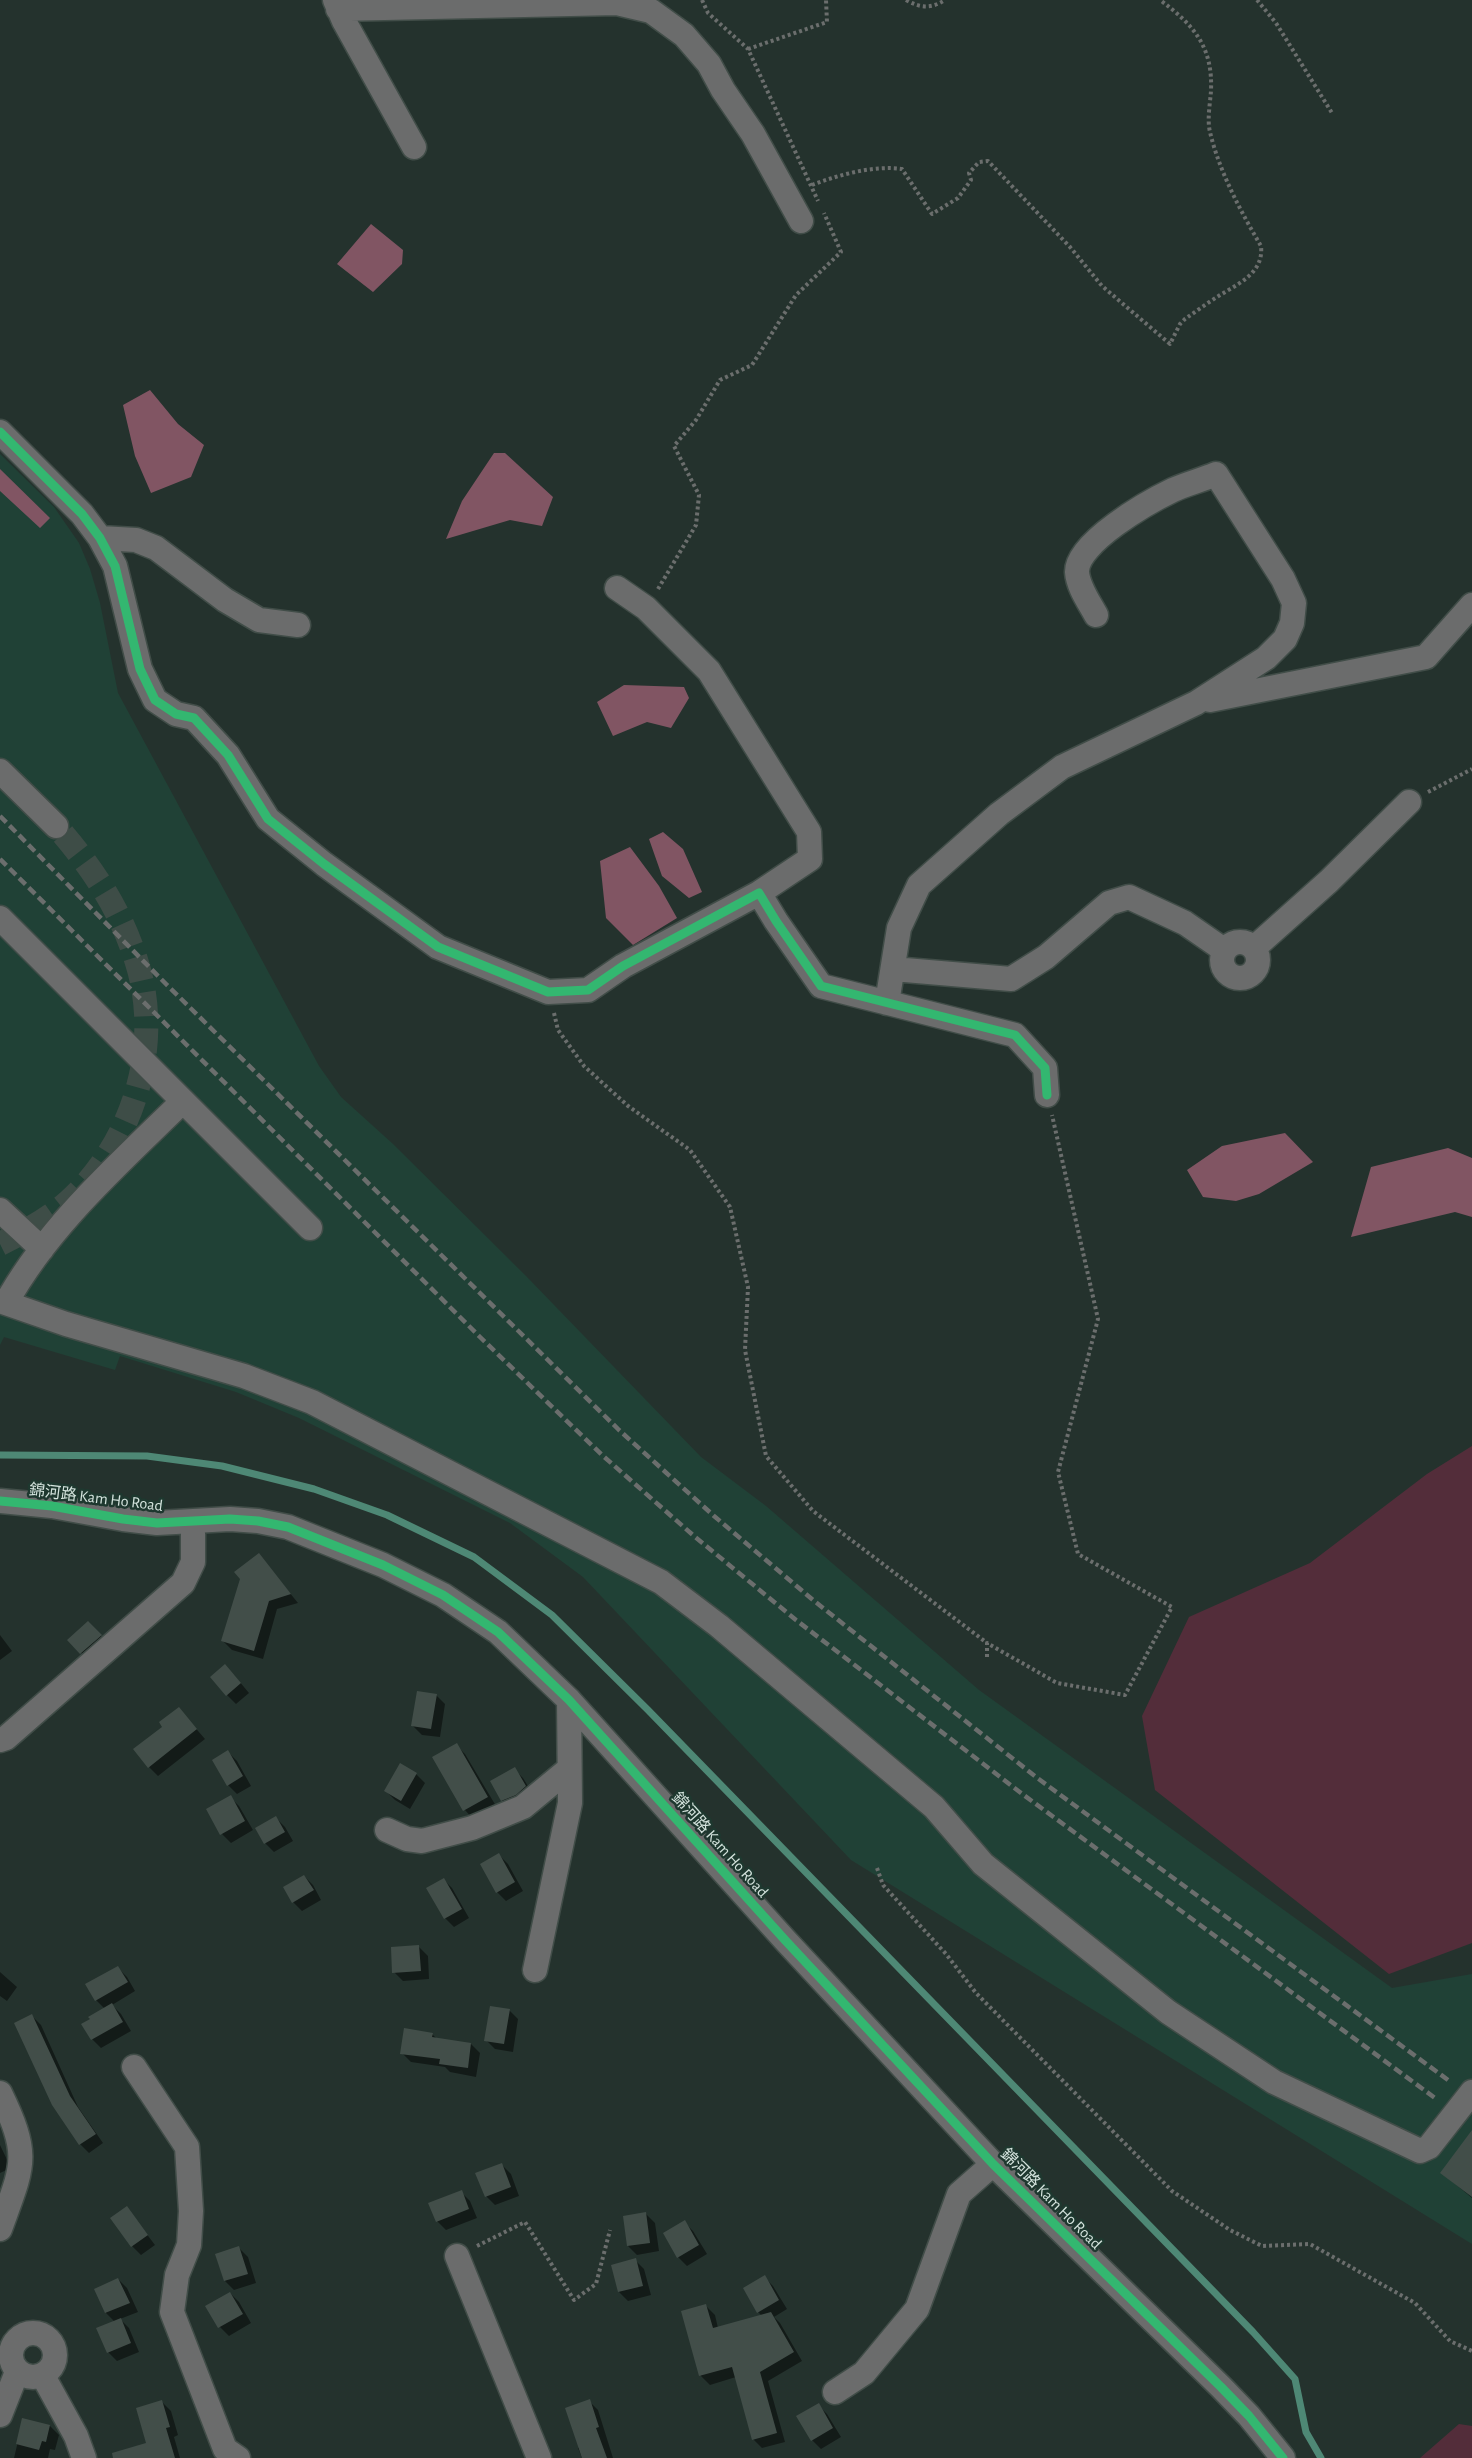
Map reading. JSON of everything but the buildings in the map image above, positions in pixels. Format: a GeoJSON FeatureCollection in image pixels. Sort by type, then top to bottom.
{"type":"FeatureCollection","features":[{"type":"Feature","properties":{"kind":"street"},"geometry":{"type":"LineString","coordinates":[[414,147],[337,4],[617,3],[651,11],[684,34],[709,64],[723,90],[753,134],[801,221]]}},
{"type":"Feature","properties":{"kind":"street"},"geometry":{"type":"LineString","coordinates":[[0,432],[82,514],[100,538],[115,566],[140,669],[155,700],[176,714],[194,718],[228,754],[268,819],[324,864],[438,947],[548,992],[588,990],[623,966],[759,893],[810,859],[809,832],[709,672],[646,608],[617,588]]}},
{"type":"Feature","properties":{"kind":"street"},"geometry":{"type":"LineString","coordinates":[[887,1003],[899,928],[919,885],[999,814],[1062,767],[1196,703],[1266,658],[1285,639],[1292,623],[1294,603],[1283,579],[1216,474],[1172,490],[1100,535],[1082,554],[1077,572],[1082,589],[1096,615]]}},
{"type":"Feature","properties":{"kind":"street"},"geometry":{"type":"LineString","coordinates":[[100,538],[136,540],[156,548],[225,600],[259,620],[298,625]]}},
{"type":"Feature","properties":{"kind":"street"},"geometry":{"type":"LineString","coordinates":[[1196,703],[1426,657],[1472,605]]}},
{"type":"Feature","properties":{"kind":"street"},"geometry":{"type":"LineString","coordinates":[[0,771],[56,826]]}},
{"type":"Feature","properties":{"kind":"street"},"geometry":{"type":"LineString","coordinates":[[893,969],[1011,978],[1047,957],[1109,903],[1129,897],[1185,923],[1224,950],[1233,943],[1244,942],[1254,948],[1329,881],[1409,802]]}},
{"type":"Feature","properties":{"kind":"street"},"geometry":{"type":"LineString","coordinates":[[759,893],[821,986],[1015,1035],[1045,1068],[1047,1095]]}},
{"type":"Feature","properties":{"kind":"street"},"geometry":{"type":"LineString","coordinates":[[0,918],[310,1228]]}},
{"type":"Feature","properties":{"kind":"street"},"geometry":{"type":"LineString","coordinates":[[183,1101],[90,1193],[42,1249],[3,1302],[66,1324],[244,1376],[312,1402],[661,1582],[719,1626],[934,1807],[983,1864],[1168,2012],[1274,2082],[1420,2151],[1429,2147],[1472,2092]]}},
{"type":"Feature","properties":{"kind":"street"},"geometry":{"type":"LineString","coordinates":[[0,1210],[42,1249]]}},
{"type":"Feature","properties":{"kind":"street","name":"錦河路 Kam Ho Road"},"geometry":{"type":"LineString","coordinates":[[0,1501],[52,1506],[157,1523],[230,1519],[258,1521],[288,1527],[383,1565],[443,1595],[498,1632],[569,1700],[785,1940],[993,2164],[1221,2387],[1249,2416],[1283,2458]]}},
{"type":"Feature","properties":{"kind":"street"},"geometry":{"type":"LineString","coordinates":[[0,1740],[6,1738],[183,1582],[193,1562],[193,1522]]}},
{"type":"Feature","properties":{"kind":"street"},"geometry":{"type":"LineString","coordinates":[[535,1970],[570,1803],[569,1700]]}},
{"type":"Feature","properties":{"kind":"street"},"geometry":{"type":"LineString","coordinates":[[387,1830],[406,1839],[422,1841],[472,1828],[523,1807],[569,1769]]}},
{"type":"Feature","properties":{"kind":"street"},"geometry":{"type":"LineString","coordinates":[[134,2067],[187,2146],[191,2211],[189,2245],[177,2275],[172,2312],[224,2455]]}},
{"type":"Feature","properties":{"kind":"street"},"geometry":{"type":"LineString","coordinates":[[0,2093],[15,2123],[21,2143],[22,2159],[19,2177],[0,2229]]}},
{"type":"Feature","properties":{"kind":"street"},"geometry":{"type":"LineString","coordinates":[[835,2392],[864,2373],[917,2309],[959,2194],[993,2164]]}},
{"type":"Feature","properties":{"kind":"street"},"geometry":{"type":"LineString","coordinates":[[457,2256],[539,2458]]}},
{"type":"Feature","properties":{"kind":"street"},"geometry":{"type":"LineString","coordinates":[[36,2332],[49,2338],[55,2351],[53,2365],[44,2376],[29,2378],[16,2372],[10,2359],[6,2338],[36,2332]]}},
{"type":"Feature","properties":{"kind":"street"},"geometry":{"type":"LineString","coordinates":[[0,2415],[16,2372]]}},
{"type":"Feature","properties":{"kind":"street"},"geometry":{"type":"LineString","coordinates":[[44,2376],[76,2436],[84,2458]]}},
{"type":"Feature","properties":{"kind":"path"},"geometry":{"type":"LineString","coordinates":[[646,608],[696,525],[699,495],[674,446],[696,420],[720,380],[752,365],[796,295],[841,252],[748,50],[708,13],[702,0]]}},
{"type":"Feature","properties":{"kind":"path"},"geometry":{"type":"LineString","coordinates":[[748,50],[827,22],[826,0]]}},
{"type":"Feature","properties":{"kind":"path"},"geometry":{"type":"LineString","coordinates":[[906,0],[919,8],[933,6],[945,0]]}},
{"type":"Feature","properties":{"kind":"path"},"geometry":{"type":"LineString","coordinates":[[812,185],[833,177],[903,169],[932,214],[958,198],[971,180],[970,171],[979,162],[988,161],[1070,246],[1102,286],[1170,344],[1185,319],[1248,278],[1262,256],[1262,246],[1221,166],[1209,130],[1212,70],[1209,56],[1202,42],[1172,7],[1160,0]]}},
{"type":"Feature","properties":{"kind":"path"},"geometry":{"type":"LineString","coordinates":[[1257,0],[1276,23],[1332,113]]}},
{"type":"Feature","properties":{"kind":"path"},"geometry":{"type":"LineString","coordinates":[[1409,802],[1472,769]]}},
{"type":"Feature","properties":{"kind":"path"},"geometry":{"type":"LineString","coordinates":[[548,992],[558,1030],[584,1066],[628,1106],[690,1150],[730,1207],[748,1287],[746,1350],[766,1456],[813,1511],[987,1643],[1057,1683],[1125,1695],[1172,1607],[1078,1554],[1058,1472],[1098,1319],[1047,1095]]}},
{"type":"Feature","properties":{"kind":"path"},"geometry":{"type":"LineString","coordinates":[[987,1643],[987,1657]]}},
{"type":"Feature","properties":{"kind":"path"},"geometry":{"type":"LineString","coordinates":[[877,1868],[880,1881],[946,1954],[976,1993],[1172,2191],[1230,2230],[1262,2246],[1310,2244],[1415,2303],[1450,2341],[1472,2350]]}},
{"type":"Feature","properties":{"kind":"path"},"geometry":{"type":"LineString","coordinates":[[457,2256],[525,2222],[574,2300],[596,2284],[610,2230]]}},
{"type":"Feature","properties":{"kind":"shaded area"},"geometry":{"type":"Polygon","coordinates":[[[371,224],[403,250],[402,264],[373,292],[337,264],[371,224]]]}},
{"type":"Feature","properties":{"kind":"shaded area"},"geometry":{"type":"Polygon","coordinates":[[[150,390],[178,424],[204,445],[191,477],[151,493],[135,456],[123,405],[150,390]]]}},
{"type":"Feature","properties":{"kind":"shaded area"},"geometry":{"type":"Polygon","coordinates":[[[494,453],[505,453],[553,497],[542,526],[510,520],[446,539],[462,501],[494,453]]]}},
{"type":"Feature","properties":{"kind":"shaded area"},"geometry":{"type":"Polygon","coordinates":[[[0,454],[54,507],[79,543],[100,603],[118,693],[319,1066],[341,1097],[393,1144],[526,1276],[701,1457],[766,1506],[979,1690],[1392,1988],[1472,1974],[1472,2244],[851,1860],[583,1577],[510,1523],[299,1418],[236,1392],[120,1356],[115,1370],[4,1337],[0,1345],[0,454]]]}},
{"type":"Feature","properties":{"kind":"shaded area"},"geometry":{"type":"Polygon","coordinates":[[[0,469],[50,518],[40,528],[0,491],[0,469]]]}},
{"type":"Feature","properties":{"kind":"shaded area"},"geometry":{"type":"Polygon","coordinates":[[[624,685],[684,687],[689,698],[671,728],[647,722],[613,736],[597,702],[624,685]]]}},
{"type":"Feature","properties":{"kind":"shaded area"},"geometry":{"type":"Polygon","coordinates":[[[663,832],[683,849],[702,892],[689,898],[662,876],[649,839],[663,832]]]}},
{"type":"Feature","properties":{"kind":"shaded area"},"geometry":{"type":"Polygon","coordinates":[[[630,847],[659,886],[677,918],[633,945],[606,918],[600,861],[630,847]]]}},
{"type":"Feature","properties":{"kind":"shaded area"},"geometry":{"type":"Polygon","coordinates":[[[1285,1133],[1313,1162],[1259,1194],[1236,1201],[1203,1197],[1187,1170],[1222,1146],[1285,1133]]]}},
{"type":"Feature","properties":{"kind":"shaded area"},"geometry":{"type":"Polygon","coordinates":[[[1448,1148],[1472,1158],[1472,1217],[1455,1212],[1351,1237],[1371,1167],[1448,1148]]]}},
{"type":"Feature","properties":{"kind":"shaded area"},"geometry":{"type":"Polygon","coordinates":[[[1472,1446],[1472,1943],[1389,1974],[1155,1790],[1142,1716],[1189,1617],[1310,1563],[1427,1474],[1472,1446]]]}},
{"type":"Feature","properties":{"kind":"shaded area"},"geometry":{"type":"Polygon","coordinates":[[[1459,2424],[1472,2426],[1472,2458],[1420,2458],[1459,2424]]]}},
{"type":"Feature","properties":{"kind":"waterway"},"geometry":{"type":"LineString","coordinates":[[0,1455],[147,1456],[222,1466],[314,1489],[387,1515],[474,1557],[552,1615],[648,1710],[1253,2332],[1295,2379],[1306,2432],[1321,2458]]}},
{"type":"Feature","properties":{"kind":"tunnel"},"geometry":{"type":"LineString","coordinates":[[0,1244],[53,1214],[91,1178],[110,1151],[125,1122],[137,1091],[144,1059],[146,1027],[144,995],[137,963],[123,925],[93,873],[56,826]]}},
{"type":"Feature","properties":{"kind":"railway"},"geometry":{"type":"LineString","coordinates":[[0,816],[166,984],[619,1430],[714,1516],[813,1600],[1036,1777],[1448,2080]]}},
{"type":"Feature","properties":{"kind":"railway"},"geometry":{"type":"LineString","coordinates":[[0,859],[480,1337],[602,1455],[694,1536],[796,1620],[1021,1793],[1435,2098]]}},
{"type":"Feature","properties":{"kind":"cycle path"},"geometry":{"type":"LineString","coordinates":[[0,432],[82,514],[100,538],[115,566],[140,669],[155,700],[176,714],[194,718],[228,755],[268,819],[324,864],[438,947],[548,992],[588,990],[623,966],[759,893],[821,986],[1015,1035],[1045,1068],[1047,1095]]}},
{"type":"Feature","properties":{"kind":"cycle path"},"geometry":{"type":"LineString","coordinates":[[0,1501],[52,1506],[157,1523],[230,1519],[258,1521],[288,1527],[383,1565],[443,1595],[498,1632],[569,1700],[785,1940],[993,2164],[1221,2387],[1249,2416],[1283,2458]]}}]}
